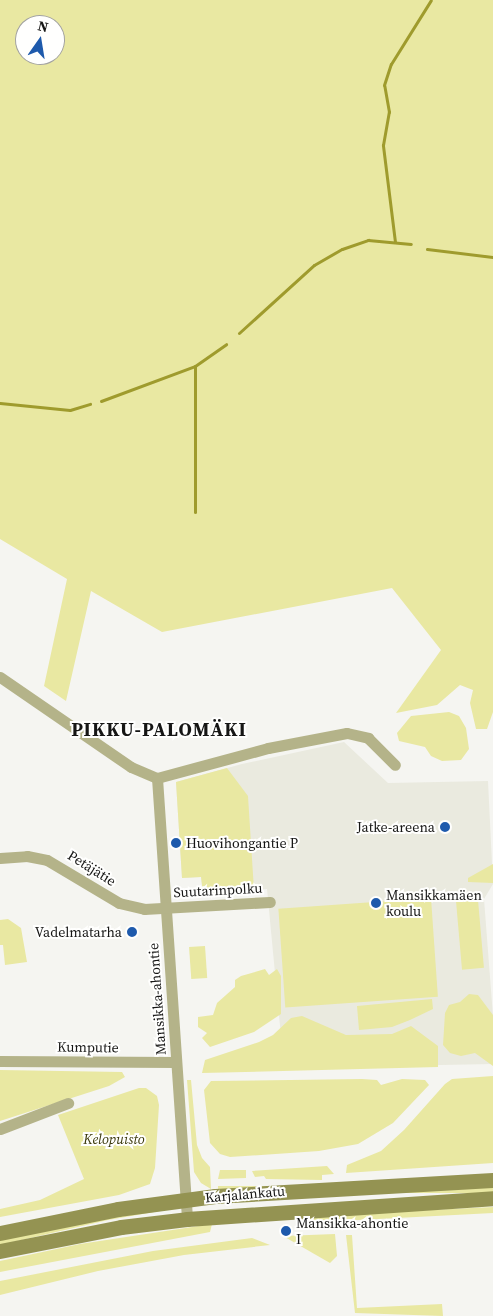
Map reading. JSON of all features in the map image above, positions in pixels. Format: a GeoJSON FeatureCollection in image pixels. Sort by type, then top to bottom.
{"type":"FeatureCollection","features":[{"type":"Feature","properties":{"kind":"main road","name":"Karjalankatu"},"geometry":{"type":"LineString","coordinates":[[0,1233],[78,1216],[185,1200],[252,1193],[493,1180]]}},
{"type":"Feature","properties":{"kind":"main road","name":"Karjalankatu"},"geometry":{"type":"LineString","coordinates":[[0,1251],[121,1227],[187,1219],[493,1198]]}},
{"type":"Feature","properties":{"kind":"street"},"geometry":{"type":"LineString","coordinates":[[0,677],[131,767],[157,778],[268,748],[347,733],[368,738],[395,765]]}},
{"type":"Feature","properties":{"kind":"street","name":"Mansikka-ahontie"},"geometry":{"type":"LineString","coordinates":[[157,778],[187,1219]]}},
{"type":"Feature","properties":{"kind":"street","name":"Petäjätie"},"geometry":{"type":"LineString","coordinates":[[0,858],[27,856],[47,860],[119,903],[144,909],[167,908]]}},
{"type":"Feature","properties":{"kind":"street","name":"Suutarinpolku"},"geometry":{"type":"LineString","coordinates":[[167,908],[270,902]]}},
{"type":"Feature","properties":{"kind":"street","name":"Kumputie"},"geometry":{"type":"LineString","coordinates":[[0,1060],[176,1062]]}},
{"type":"Feature","properties":{"kind":"street"},"geometry":{"type":"LineString","coordinates":[[0,1129],[68,1103]]}},
{"type":"Feature","properties":{"kind":"shaded area","name":"Mansikkamäen koulu"},"geometry":{"type":"Polygon","coordinates":[[[344,742],[388,783],[488,781],[493,884],[484,899],[493,1016],[493,1064],[284,1068],[267,889],[203,893],[201,877],[182,878],[176,782],[242,764],[344,742]]]}},
{"type":"Feature","properties":{"kind":"green space"},"geometry":{"type":"Polygon","coordinates":[[[0,0],[493,0],[493,712],[487,729],[476,729],[470,703],[473,690],[460,685],[437,705],[396,713],[441,650],[392,588],[162,632],[91,591],[66,701],[44,686],[67,579],[0,539],[0,0]]]}},
{"type":"Feature","properties":{"kind":"green space"},"geometry":{"type":"Polygon","coordinates":[[[449,712],[459,716],[466,728],[469,749],[461,760],[442,761],[431,756],[425,747],[399,741],[397,733],[411,716],[449,712]]]}},
{"type":"Feature","properties":{"kind":"green space"},"geometry":{"type":"Polygon","coordinates":[[[227,768],[248,796],[254,890],[203,893],[201,877],[182,878],[176,782],[227,768]]]}},
{"type":"Feature","properties":{"kind":"green space"},"geometry":{"type":"Polygon","coordinates":[[[493,864],[493,883],[468,882],[468,878],[493,864]]]}},
{"type":"Feature","properties":{"kind":"green space"},"geometry":{"type":"Polygon","coordinates":[[[431,898],[438,997],[285,1007],[278,909],[431,898]]]}},
{"type":"Feature","properties":{"kind":"green space"},"geometry":{"type":"Polygon","coordinates":[[[478,900],[484,968],[462,970],[456,902],[478,900]]]}},
{"type":"Feature","properties":{"kind":"green space"},"geometry":{"type":"Polygon","coordinates":[[[8,919],[21,928],[27,962],[5,965],[3,945],[0,945],[0,920],[8,919]]]}},
{"type":"Feature","properties":{"kind":"green space"},"geometry":{"type":"Polygon","coordinates":[[[205,946],[207,978],[191,979],[189,947],[205,946]]]}},
{"type":"Feature","properties":{"kind":"green space"},"geometry":{"type":"Polygon","coordinates":[[[265,969],[269,975],[277,969],[281,976],[281,1014],[254,1032],[210,1047],[202,1038],[207,1033],[198,1027],[198,1017],[213,1015],[217,1003],[235,987],[235,980],[241,976],[265,969]]]}},
{"type":"Feature","properties":{"kind":"green space"},"geometry":{"type":"Polygon","coordinates":[[[469,994],[478,995],[493,1015],[493,1066],[475,1053],[461,1056],[450,1053],[443,1045],[445,1013],[449,1005],[460,1002],[469,994]]]}},
{"type":"Feature","properties":{"kind":"green space"},"geometry":{"type":"Polygon","coordinates":[[[432,999],[433,1009],[410,1020],[392,1027],[359,1030],[357,1006],[432,999]]]}},
{"type":"Feature","properties":{"kind":"green space"},"geometry":{"type":"Polygon","coordinates":[[[302,1016],[346,1035],[392,1034],[411,1026],[438,1046],[438,1067],[202,1073],[205,1060],[259,1042],[273,1035],[291,1018],[302,1016]]]}},
{"type":"Feature","properties":{"kind":"green space"},"geometry":{"type":"Polygon","coordinates":[[[0,1070],[122,1072],[125,1077],[109,1086],[0,1121],[0,1070]]]}},
{"type":"Feature","properties":{"kind":"green space"},"geometry":{"type":"Polygon","coordinates":[[[493,1076],[493,1163],[346,1173],[347,1165],[381,1151],[404,1130],[445,1084],[452,1079],[493,1076]]]}},
{"type":"Feature","properties":{"kind":"green space"},"geometry":{"type":"Polygon","coordinates":[[[402,1079],[425,1080],[429,1085],[393,1123],[358,1144],[319,1151],[230,1157],[220,1154],[210,1143],[204,1090],[211,1081],[377,1080],[381,1085],[402,1079]]]}},
{"type":"Feature","properties":{"kind":"green space"},"geometry":{"type":"Polygon","coordinates":[[[187,1080],[191,1080],[197,1145],[202,1158],[210,1167],[211,1189],[201,1183],[194,1172],[187,1080]]]}},
{"type":"Feature","properties":{"kind":"green space","name":"Kelopuisto"},"geometry":{"type":"Polygon","coordinates":[[[139,1088],[146,1088],[157,1096],[159,1105],[155,1168],[150,1184],[119,1195],[0,1217],[0,1209],[40,1200],[84,1179],[58,1115],[139,1088]]]}},
{"type":"Feature","properties":{"kind":"green space"},"geometry":{"type":"Polygon","coordinates":[[[327,1166],[334,1174],[322,1175],[322,1180],[266,1179],[264,1176],[255,1177],[252,1171],[327,1166]]]}},
{"type":"Feature","properties":{"kind":"green space"},"geometry":{"type":"Polygon","coordinates":[[[220,1170],[246,1170],[246,1178],[218,1179],[220,1170]]]}},
{"type":"Feature","properties":{"kind":"green space"},"geometry":{"type":"Polygon","coordinates":[[[218,1186],[493,1186],[493,1193],[218,1193],[218,1186]]]}},
{"type":"Feature","properties":{"kind":"green space"},"geometry":{"type":"Polygon","coordinates":[[[493,1207],[493,1213],[301,1223],[304,1216],[493,1207]]]}},
{"type":"Feature","properties":{"kind":"green space"},"geometry":{"type":"Polygon","coordinates":[[[166,1210],[108,1220],[0,1245],[0,1240],[107,1217],[166,1210]]]}},
{"type":"Feature","properties":{"kind":"green space"},"geometry":{"type":"Polygon","coordinates":[[[212,1224],[210,1232],[0,1272],[0,1261],[80,1244],[212,1224]]]}},
{"type":"Feature","properties":{"kind":"green space"},"geometry":{"type":"Polygon","coordinates":[[[335,1234],[337,1256],[330,1263],[283,1236],[335,1234]]]}},
{"type":"Feature","properties":{"kind":"green space"},"geometry":{"type":"Polygon","coordinates":[[[346,1235],[352,1235],[357,1308],[442,1304],[443,1316],[355,1313],[346,1235]]]}},
{"type":"Feature","properties":{"kind":"green space"},"geometry":{"type":"Polygon","coordinates":[[[252,1238],[270,1245],[184,1255],[98,1271],[0,1295],[0,1281],[153,1251],[252,1238]]]}},
{"type":"Feature","properties":{"kind":"waterway"},"geometry":{"type":"LineString","coordinates":[[395,242],[383,145],[389,112],[384,85],[391,64],[431,0]]}},
{"type":"Feature","properties":{"kind":"waterway"},"geometry":{"type":"LineString","coordinates":[[239,333],[314,265],[342,249],[368,240],[411,244]]}},
{"type":"Feature","properties":{"kind":"waterway"},"geometry":{"type":"LineString","coordinates":[[427,249],[493,257]]}},
{"type":"Feature","properties":{"kind":"waterway"},"geometry":{"type":"LineString","coordinates":[[101,401],[195,366],[226,344]]}},
{"type":"Feature","properties":{"kind":"waterway"},"geometry":{"type":"LineString","coordinates":[[195,366],[195,512]]}},
{"type":"Feature","properties":{"kind":"waterway"},"geometry":{"type":"LineString","coordinates":[[0,403],[70,410],[90,404]]}},
{"type":"Feature","properties":{"kind":"place","name":"Jatke-areena"},"geometry":{"type":"Point","coordinates":[445,827]}},
{"type":"Feature","properties":{"kind":"place","name":"Huovihongantie P"},"geometry":{"type":"Point","coordinates":[176,843]}},
{"type":"Feature","properties":{"kind":"place","name":"Mansikkamäen koulu"},"geometry":{"type":"Point","coordinates":[376,903]}},
{"type":"Feature","properties":{"kind":"place","name":"Vadelmatarha"},"geometry":{"type":"Point","coordinates":[132,932]}},
{"type":"Feature","properties":{"kind":"place","name":"Mansikka-ahontie I"},"geometry":{"type":"Point","coordinates":[286,1231]}},
{"type":"Feature","properties":{"kind":"district","name":"PIKKU-PALOMÄKI"},"geometry":{"type":"Point","coordinates":[159,730]}}]}
